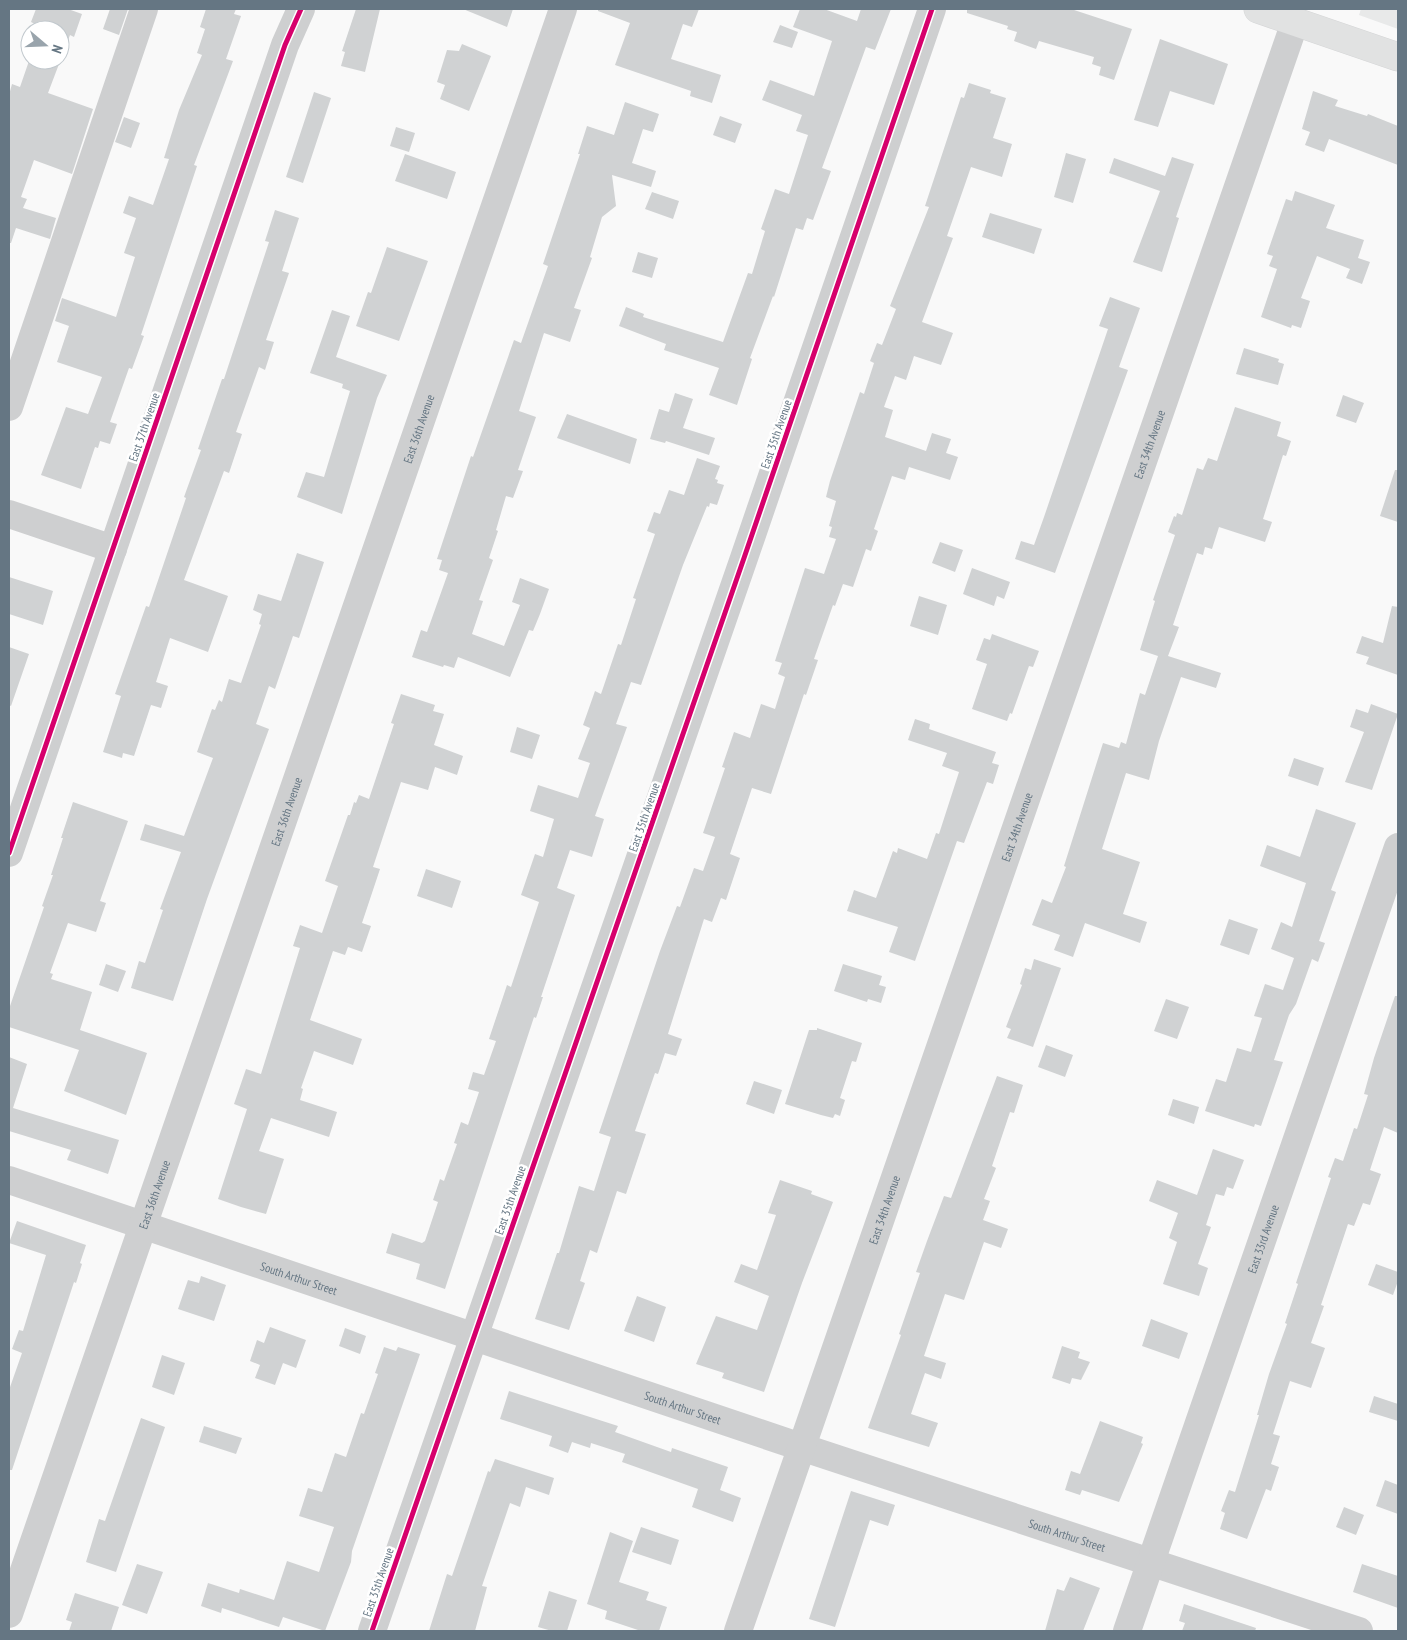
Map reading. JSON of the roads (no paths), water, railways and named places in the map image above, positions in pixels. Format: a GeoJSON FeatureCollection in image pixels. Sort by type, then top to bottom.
{"type":"FeatureCollection","features":[{"type":"Feature","properties":{"kind":"main road"},"geometry":{"type":"LineString","coordinates":[[1275,13],[1398,57]]}},
{"type":"Feature","properties":{"kind":"street"},"geometry":{"type":"LineString","coordinates":[[9,407],[144,9]]}},
{"type":"Feature","properties":{"kind":"street","name":"East 37th Avenue"},"geometry":{"type":"LineString","coordinates":[[9,853],[285,45],[301,9]]}},
{"type":"Feature","properties":{"kind":"street","name":"East 36th Avenue"},"geometry":{"type":"LineString","coordinates":[[9,1614],[562,9]]}},
{"type":"Feature","properties":{"kind":"street","name":"East 35th Avenue"},"geometry":{"type":"LineString","coordinates":[[372,1631],[932,9]]}},
{"type":"Feature","properties":{"kind":"street","name":"East 34th Avenue"},"geometry":{"type":"LineString","coordinates":[[738,1631],[801,1447],[1275,13]]}},
{"type":"Feature","properties":{"kind":"street"},"geometry":{"type":"LineString","coordinates":[[9,514],[113,549]]}},
{"type":"Feature","properties":{"kind":"street","name":"East 33rd Avenue"},"geometry":{"type":"LineString","coordinates":[[1127,1631],[1398,847]]}},
{"type":"Feature","properties":{"kind":"street","name":"South Arthur Street"},"geometry":{"type":"LineString","coordinates":[[9,1180],[1150,1564],[1359,1631]]}}]}
